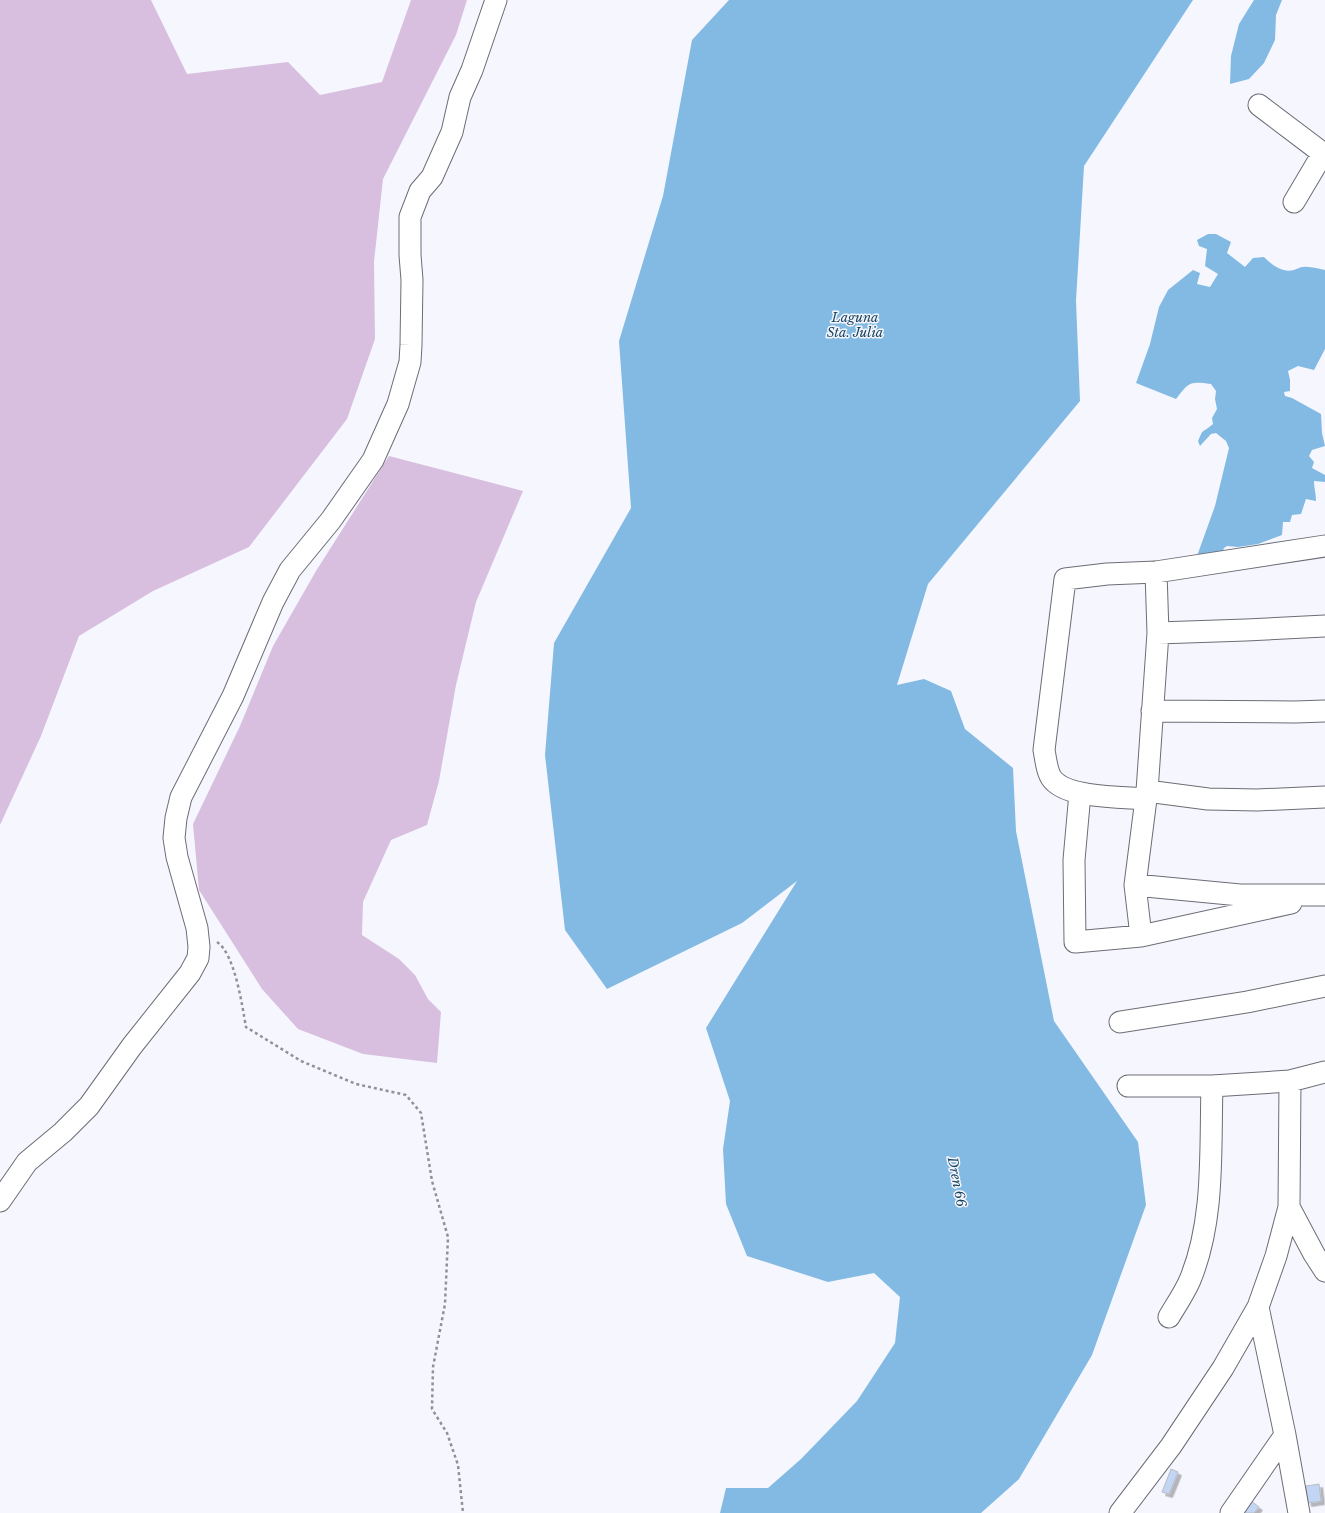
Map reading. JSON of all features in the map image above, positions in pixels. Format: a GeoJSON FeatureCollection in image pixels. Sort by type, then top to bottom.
{"type":"FeatureCollection","features":[{"type":"Feature","properties":{"kind":"street"},"geometry":{"type":"LineString","coordinates":[[0,1201],[27,1162],[63,1132],[89,1106],[132,1046],[190,973],[198,958],[199,947],[197,928],[177,858],[174,838],[176,818],[181,797],[234,696],[273,602],[287,576],[331,520],[373,460],[398,404],[410,362],[412,280],[410,255],[410,217],[420,191],[432,177],[452,132],[460,97],[472,70],[496,0]]}},
{"type":"Feature","properties":{"kind":"street"},"geometry":{"type":"LineString","coordinates":[[1259,105],[1324,154],[1294,202]]}},
{"type":"Feature","properties":{"kind":"street"},"geometry":{"type":"LineString","coordinates":[[1325,546],[1156,572],[1107,574],[1065,579],[1044,750],[1047,768],[1053,782],[1064,789],[1080,793],[1257,800],[1325,797]]}},
{"type":"Feature","properties":{"kind":"street"},"geometry":{"type":"LineString","coordinates":[[1142,936],[1135,885],[1147,795],[1158,633],[1156,572]]}},
{"type":"Feature","properties":{"kind":"street"},"geometry":{"type":"LineString","coordinates":[[1158,633],[1325,626]]}},
{"type":"Feature","properties":{"kind":"street"},"geometry":{"type":"LineString","coordinates":[[1152,711],[1325,711]]}},
{"type":"Feature","properties":{"kind":"street"},"geometry":{"type":"LineString","coordinates":[[1080,793],[1074,860],[1075,942],[1142,936],[1325,895]]}},
{"type":"Feature","properties":{"kind":"street"},"geometry":{"type":"LineString","coordinates":[[1135,885],[1240,895],[1325,895]]}},
{"type":"Feature","properties":{"kind":"street"},"geometry":{"type":"LineString","coordinates":[[1120,1022],[1247,1002],[1325,986]]}},
{"type":"Feature","properties":{"kind":"street"},"geometry":{"type":"LineString","coordinates":[[1128,1086],[1212,1086],[1290,1081],[1325,1072]]}},
{"type":"Feature","properties":{"kind":"street"},"geometry":{"type":"LineString","coordinates":[[1120,1513],[1172,1446],[1223,1368],[1258,1307],[1276,1256],[1289,1207],[1290,1081]]}},
{"type":"Feature","properties":{"kind":"street"},"geometry":{"type":"LineString","coordinates":[[1169,1317],[1190,1281],[1203,1240],[1210,1181],[1212,1086]]}},
{"type":"Feature","properties":{"kind":"street"},"geometry":{"type":"LineString","coordinates":[[1289,1207],[1314,1254],[1325,1271]]}},
{"type":"Feature","properties":{"kind":"street"},"geometry":{"type":"LineString","coordinates":[[1258,1307],[1285,1435],[1299,1513]]}},
{"type":"Feature","properties":{"kind":"street"},"geometry":{"type":"LineString","coordinates":[[1231,1513],[1285,1435]]}},
{"type":"Feature","properties":{"kind":"path"},"geometry":{"type":"LineString","coordinates":[[197,928],[224,946],[238,984],[246,1027],[301,1061],[356,1084],[406,1095],[420,1113],[432,1181],[448,1237],[445,1304],[433,1367],[432,1409],[447,1432],[458,1465],[463,1513]]}},
{"type":"Feature","properties":{"kind":"shaded area"},"geometry":{"type":"Polygon","coordinates":[[[0,0],[151,0],[187,74],[288,62],[320,95],[382,82],[411,0],[467,0],[456,35],[383,179],[374,262],[375,339],[347,419],[249,547],[153,591],[79,636],[41,736],[0,825],[0,0]]]}},
{"type":"Feature","properties":{"kind":"shaded area"},"geometry":{"type":"Polygon","coordinates":[[[389,456],[523,491],[476,602],[456,685],[439,781],[427,825],[391,840],[363,902],[362,935],[399,959],[415,975],[428,999],[441,1012],[437,1063],[363,1054],[298,1029],[262,989],[199,890],[193,824],[240,726],[273,646],[316,571],[389,456]]]}},
{"type":"Feature","properties":{"kind":"water","name":"Laguna Sta. Julia"},"geometry":{"type":"Polygon","coordinates":[[[729,0],[1193,0],[1084,166],[1076,301],[1080,401],[928,584],[897,685],[924,679],[951,691],[965,729],[1013,768],[1016,831],[1054,1021],[1138,1142],[1146,1205],[1092,1355],[1019,1479],[981,1513],[720,1513],[726,1488],[768,1488],[801,1459],[857,1401],[895,1343],[900,1297],[874,1273],[828,1282],[747,1256],[726,1204],[723,1149],[730,1101],[706,1028],[797,881],[742,923],[607,989],[565,930],[545,755],[554,643],[631,508],[619,341],[663,196],[692,40],[729,0]]]}},
{"type":"Feature","properties":{"kind":"water"},"geometry":{"type":"Polygon","coordinates":[[[1254,0],[1282,0],[1276,15],[1275,40],[1264,63],[1249,79],[1230,84],[1231,56],[1239,24],[1254,0]]]}},
{"type":"Feature","properties":{"kind":"water"},"geometry":{"type":"Polygon","coordinates":[[[1208,234],[1216,234],[1231,242],[1227,253],[1245,267],[1253,258],[1264,257],[1274,265],[1285,270],[1290,271],[1301,267],[1312,267],[1325,270],[1325,349],[1314,370],[1298,366],[1288,371],[1290,391],[1284,392],[1285,396],[1292,398],[1321,414],[1322,433],[1325,446],[1312,450],[1309,456],[1314,462],[1312,468],[1325,475],[1325,482],[1314,481],[1316,501],[1306,499],[1301,514],[1292,515],[1290,522],[1283,522],[1282,535],[1258,544],[1238,547],[1227,546],[1224,548],[1222,553],[1197,556],[1215,506],[1229,448],[1226,441],[1216,433],[1211,434],[1200,446],[1198,441],[1202,432],[1213,424],[1212,418],[1217,409],[1215,399],[1216,391],[1211,384],[1194,383],[1187,386],[1176,399],[1136,383],[1150,344],[1159,307],[1168,290],[1193,270],[1200,273],[1197,284],[1210,287],[1218,274],[1205,266],[1207,249],[1199,246],[1197,240],[1208,234]]]}},
{"type":"Feature","properties":{"kind":"building"},"geometry":{"type":"Polygon","coordinates":[[[1171,1469],[1178,1472],[1169,1494],[1162,1492],[1171,1469]]]}},
{"type":"Feature","properties":{"kind":"building"},"geometry":{"type":"Polygon","coordinates":[[[1319,1484],[1321,1501],[1308,1503],[1306,1486],[1319,1484]]]}},
{"type":"Feature","properties":{"kind":"building"},"geometry":{"type":"Polygon","coordinates":[[[1251,1501],[1259,1507],[1254,1513],[1243,1513],[1251,1501]]]}},
{"type":"Feature","properties":{"kind":"water label","name":"Dren 66"},"geometry":{"type":"Point","coordinates":[957,1182]}}]}
